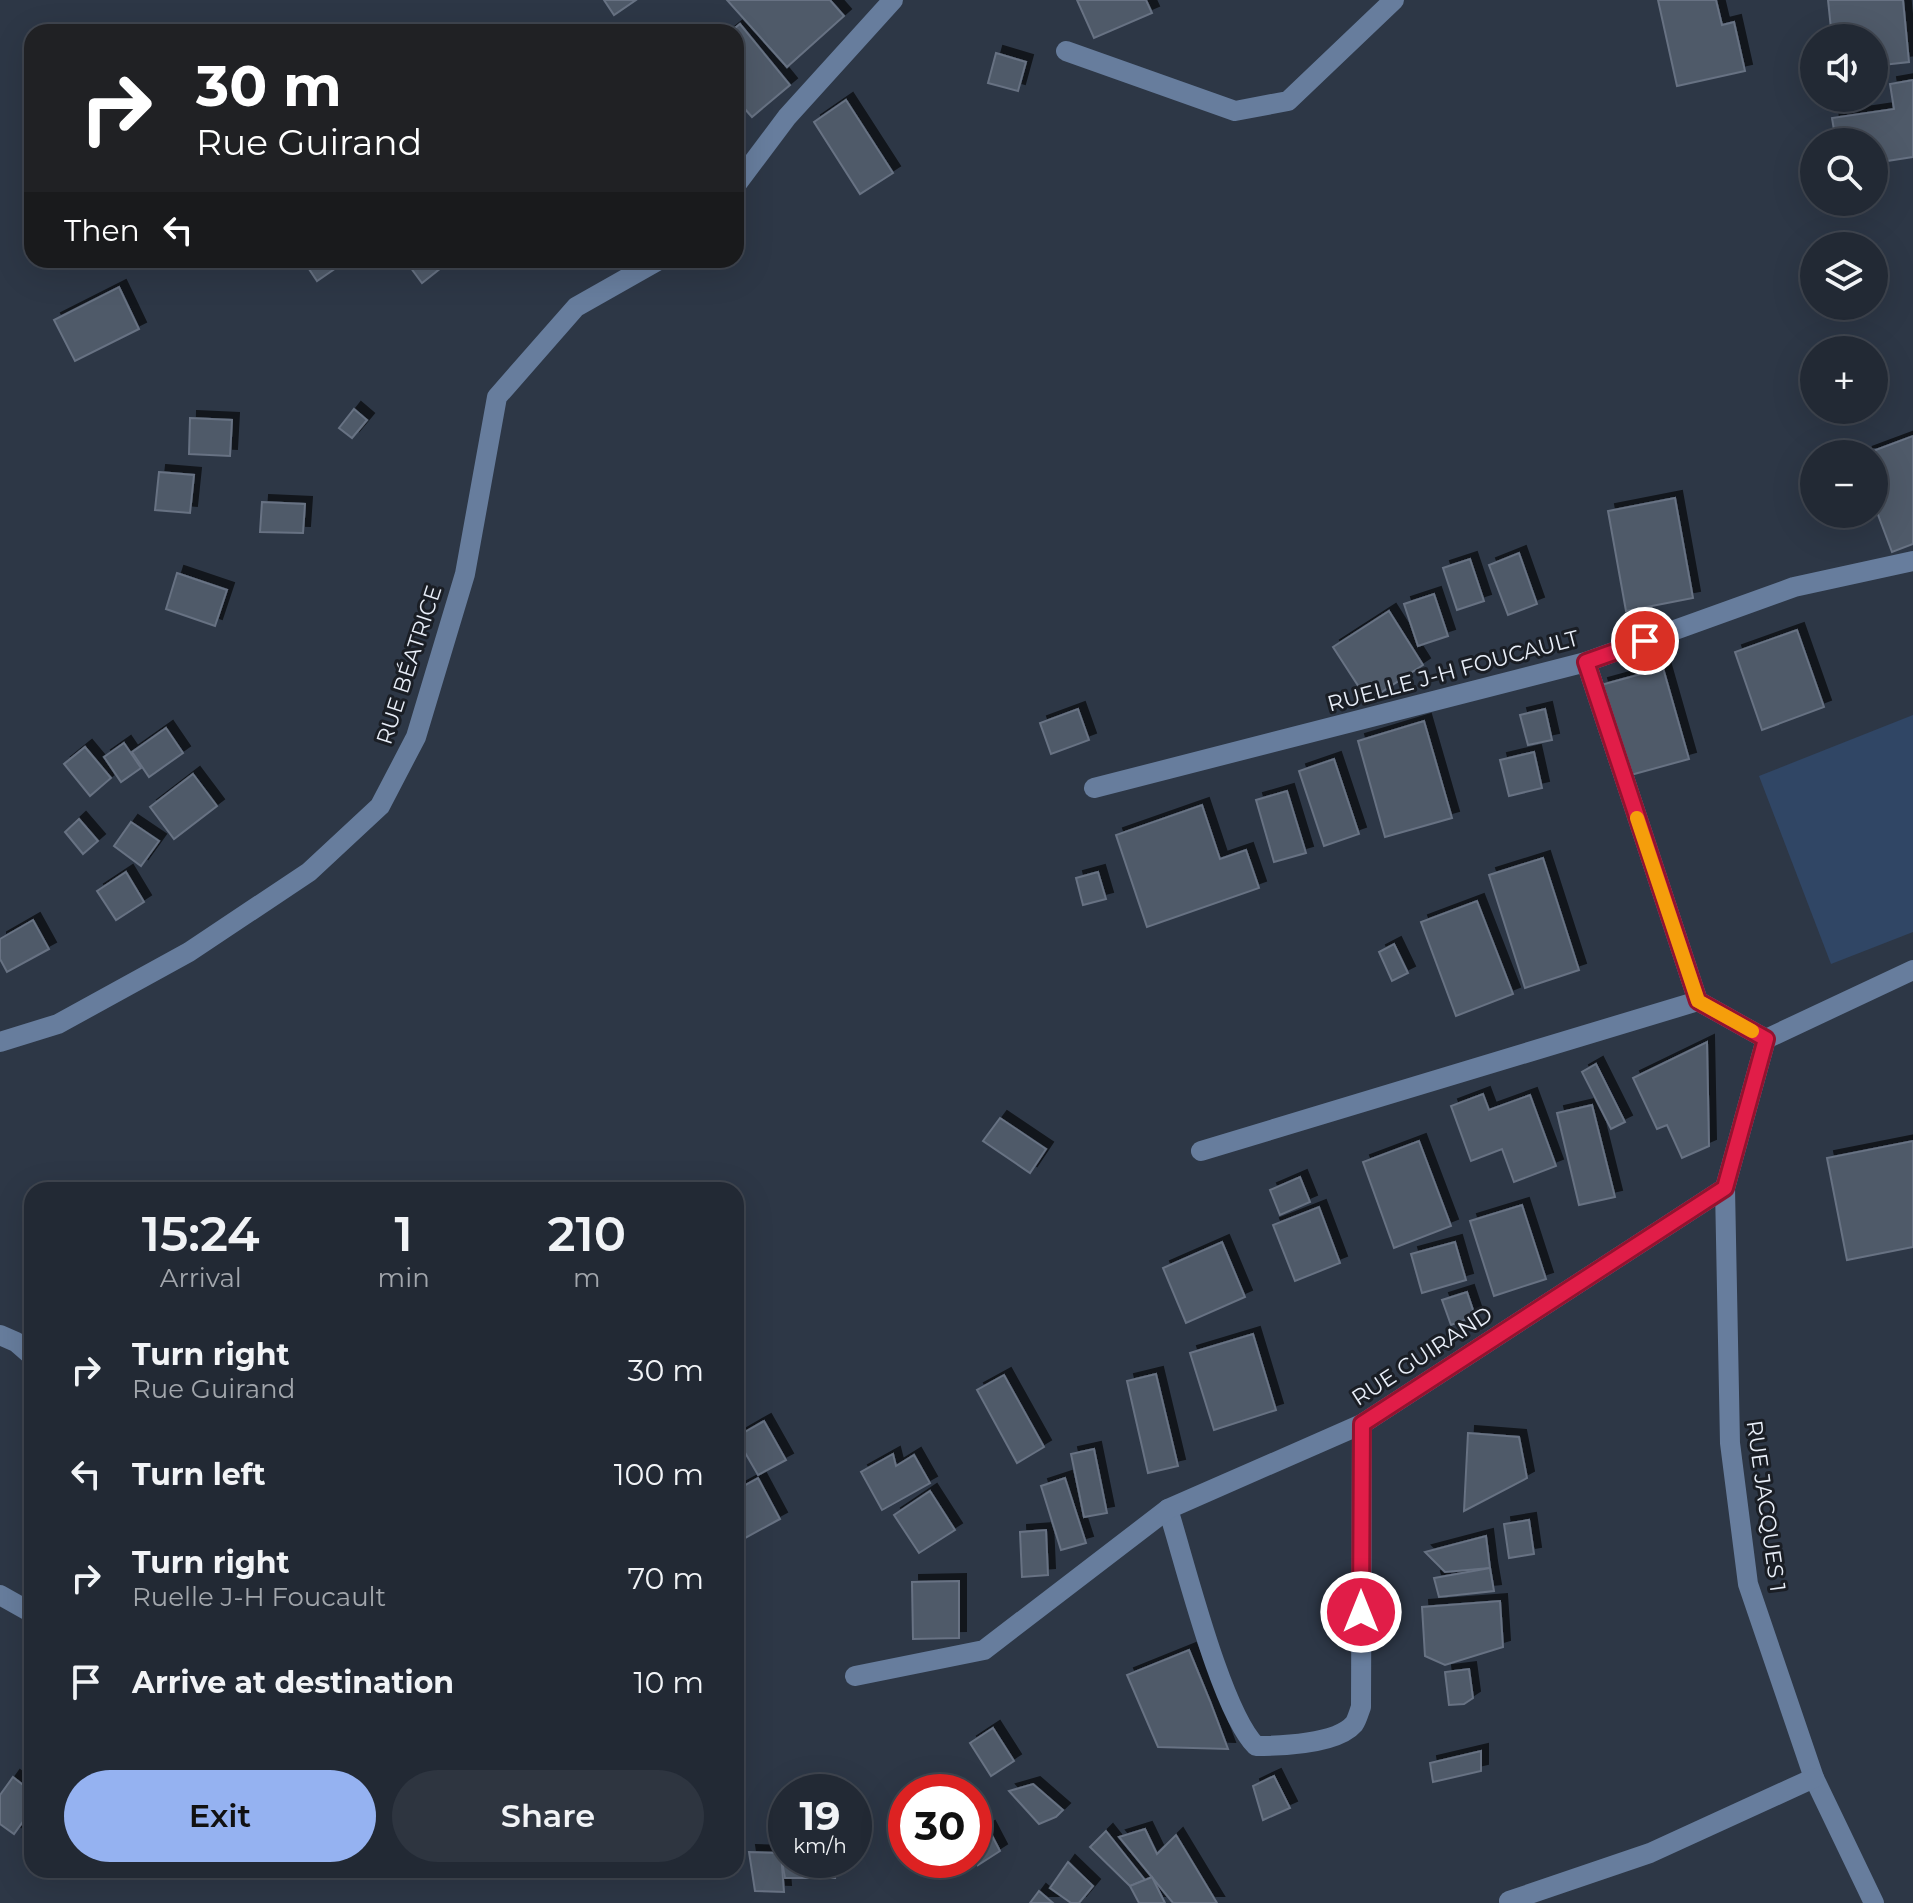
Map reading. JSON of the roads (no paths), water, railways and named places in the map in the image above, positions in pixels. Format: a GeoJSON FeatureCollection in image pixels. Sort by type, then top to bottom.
{"type":"FeatureCollection","features":[{"type":"Feature","properties":{"kind":"street"},"geometry":{"type":"LineString","coordinates":[[744,174],[787,117],[893,0]]}},
{"type":"Feature","properties":{"kind":"street"},"geometry":{"type":"LineString","coordinates":[[1066,51],[1235,111],[1288,101],[1394,0]]}},
{"type":"Feature","properties":{"kind":"street","name":"RUE BÉATRICE"},"geometry":{"type":"LineString","coordinates":[[0,1042],[58,1024],[189,952],[309,872],[380,806],[416,737],[465,574],[497,397],[576,307],[645,268]]}},
{"type":"Feature","properties":{"kind":"street","name":"RUELLE J-H FOUCAULT"},"geometry":{"type":"LineString","coordinates":[[1094,788],[1586,662],[1794,587],[1913,561]]}},
{"type":"Feature","properties":{"kind":"street"},"geometry":{"type":"LineString","coordinates":[[1586,662],[1698,1001],[1766,1039]]}},
{"type":"Feature","properties":{"kind":"street"},"geometry":{"type":"LineString","coordinates":[[1725,1188],[1766,1039],[1913,970]]}},
{"type":"Feature","properties":{"kind":"street"},"geometry":{"type":"LineString","coordinates":[[1201,1151],[1698,1001]]}},
{"type":"Feature","properties":{"kind":"street","name":"RUE GUIRAND"},"geometry":{"type":"LineString","coordinates":[[855,1676],[984,1650],[1168,1509],[1362,1424],[1725,1188]]}},
{"type":"Feature","properties":{"kind":"street","name":"RUE JACQUES 1"},"geometry":{"type":"LineString","coordinates":[[1725,1188],[1730,1443],[1748,1584],[1814,1778],[1874,1903]]}},
{"type":"Feature","properties":{"kind":"street"},"geometry":{"type":"LineString","coordinates":[[0,1335],[24,1349]]}},
{"type":"Feature","properties":{"kind":"street"},"geometry":{"type":"LineString","coordinates":[[1168,1509],[1227,1695],[1245,1735],[1256,1746],[1283,1746],[1336,1736],[1355,1724],[1361,1707],[1362,1424]]}},
{"type":"Feature","properties":{"kind":"street"},"geometry":{"type":"LineString","coordinates":[[0,1595],[24,1608]]}},
{"type":"Feature","properties":{"kind":"street"},"geometry":{"type":"LineString","coordinates":[[1509,1901],[1650,1853],[1814,1778]]}}]}
